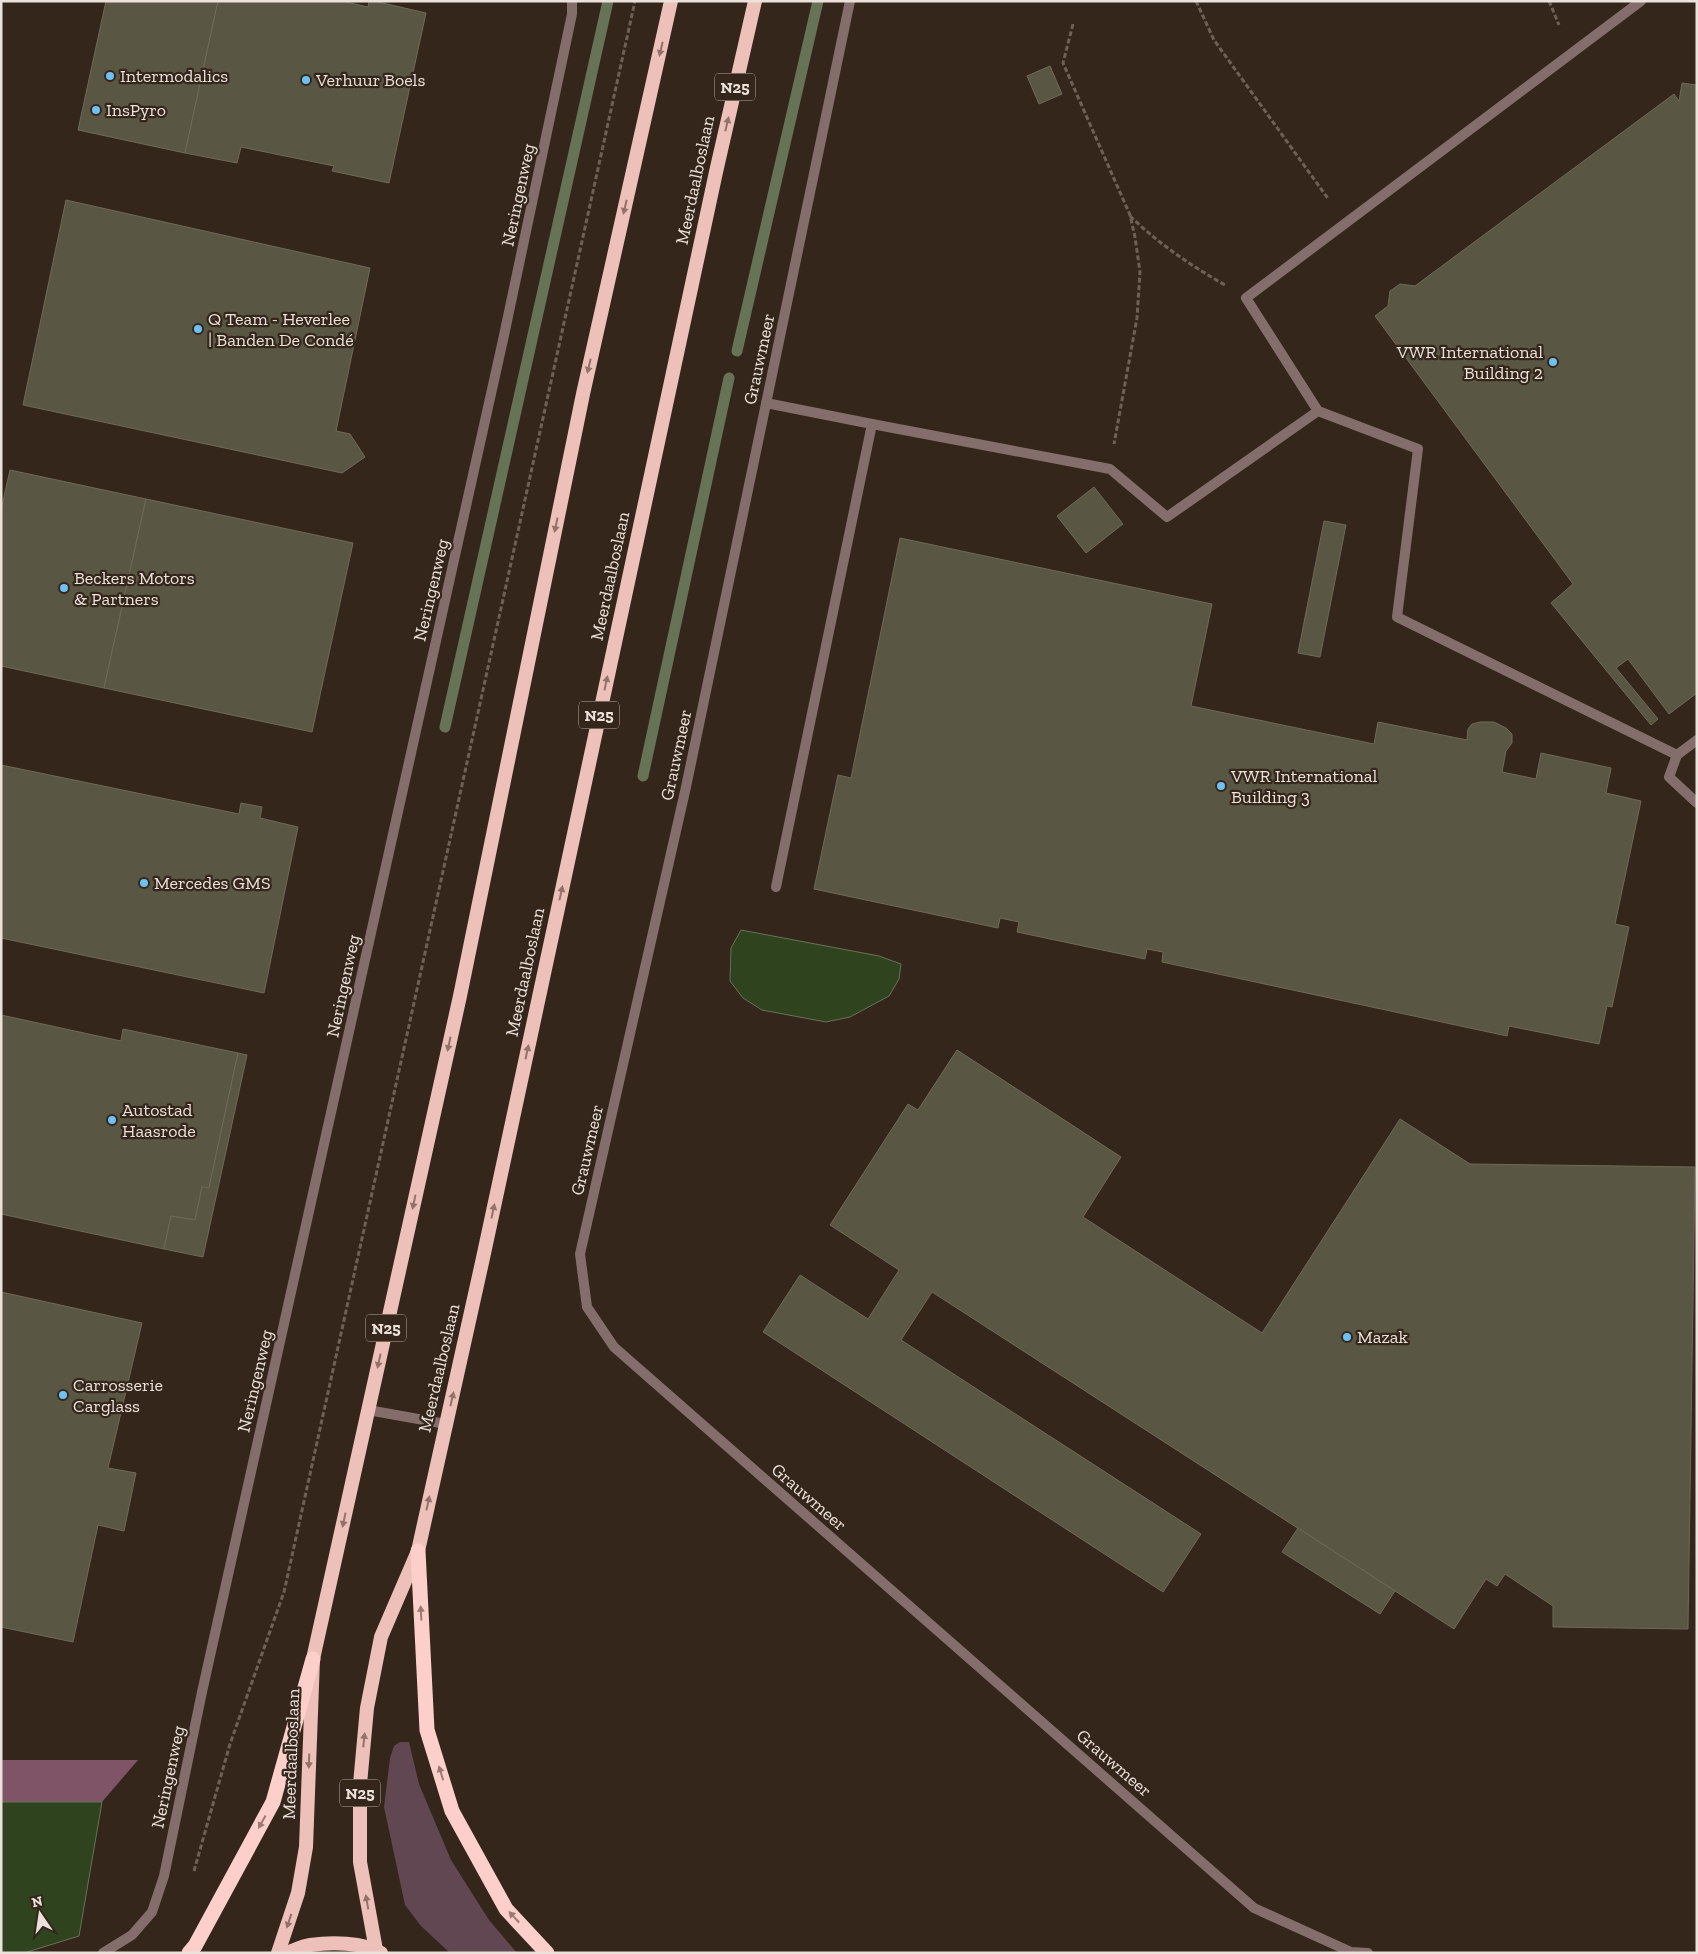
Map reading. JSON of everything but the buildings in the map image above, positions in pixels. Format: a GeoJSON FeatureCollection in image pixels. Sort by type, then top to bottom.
{"type":"FeatureCollection","features":[{"type":"Feature","properties":{"kind":"highway","name":"Meerdaalboslaan"},"geometry":{"type":"LineString","coordinates":[[278,1953],[298,1893],[306,1847],[313,1660],[460,996],[583,394],[671,1]]}},
{"type":"Feature","properties":{"kind":"highway","name":"Meerdaalboslaan"},"geometry":{"type":"LineString","coordinates":[[287,1953],[309,1945],[343,1943],[379,1951],[360,1862],[360,1784],[367,1708],[381,1637],[418,1551],[485,1249],[711,191],[755,1]]}},
{"type":"Feature","properties":{"kind":"highway"},"geometry":{"type":"LineString","coordinates":[[418,1551],[427,1730],[452,1811],[506,1909],[547,1953]]}},
{"type":"Feature","properties":{"kind":"highway"},"geometry":{"type":"LineString","coordinates":[[188,1953],[195,1946],[273,1802],[313,1660]]}},
{"type":"Feature","properties":{"kind":"street","name":"Neringenweg"},"geometry":{"type":"LineString","coordinates":[[103,1953],[132,1935],[152,1912],[164,1876],[204,1684],[518,272],[572,14],[572,1]]}},
{"type":"Feature","properties":{"kind":"street","name":"Grauwmeer"},"geometry":{"type":"LineString","coordinates":[[850,1],[686,787],[580,1254],[587,1307],[614,1347],[1254,1908],[1351,1952],[1368,1953]]}},
{"type":"Feature","properties":{"kind":"street"},"geometry":{"type":"LineString","coordinates":[[1641,1],[1246,298],[1318,411],[1418,449],[1397,617],[1677,755]]}},
{"type":"Feature","properties":{"kind":"street"},"geometry":{"type":"LineString","coordinates":[[766,403],[1110,469],[1167,517],[1318,411]]}},
{"type":"Feature","properties":{"kind":"street"},"geometry":{"type":"LineString","coordinates":[[776,887],[872,424]]}},
{"type":"Feature","properties":{"kind":"street"},"geometry":{"type":"LineString","coordinates":[[1697,740],[1677,755],[1670,777],[1697,802]]}},
{"type":"Feature","properties":{"kind":"street"},"geometry":{"type":"LineString","coordinates":[[368,1410],[446,1424]]}},
{"type":"Feature","properties":{"kind":"path"},"geometry":{"type":"LineString","coordinates":[[193,1874],[230,1744],[284,1592],[635,1]]}},
{"type":"Feature","properties":{"kind":"path"},"geometry":{"type":"LineString","coordinates":[[1196,1],[1214,40],[1329,200]]}},
{"type":"Feature","properties":{"kind":"path"},"geometry":{"type":"LineString","coordinates":[[1549,1],[1560,25]]}},
{"type":"Feature","properties":{"kind":"path"},"geometry":{"type":"LineString","coordinates":[[1073,24],[1063,64],[1130,215],[1140,272],[1137,318],[1110,469]]}},
{"type":"Feature","properties":{"kind":"path"},"geometry":{"type":"LineString","coordinates":[[1130,215],[1148,234],[1186,263],[1246,298]]}},
{"type":"Feature","properties":{"kind":"shaded area"},"geometry":{"type":"Polygon","coordinates":[[[741,930],[879,956],[901,964],[899,979],[889,996],[850,1017],[826,1022],[762,1010],[743,998],[730,981],[731,948],[741,930]]]}},
{"type":"Feature","properties":{"kind":"shaded area"},"geometry":{"type":"Polygon","coordinates":[[[400,1742],[409,1742],[419,1784],[451,1860],[489,1920],[517,1953],[450,1953],[421,1926],[405,1905],[384,1807],[390,1758],[394,1746],[400,1742]]]}},
{"type":"Feature","properties":{"kind":"shaded area"},"geometry":{"type":"Polygon","coordinates":[[[1,1760],[138,1760],[102,1802],[1,1802],[1,1760]]]}},
{"type":"Feature","properties":{"kind":"shaded area"},"geometry":{"type":"Polygon","coordinates":[[[1,1802],[102,1802],[79,1936],[24,1953],[1,1953],[1,1802]]]}},
{"type":"Feature","properties":{"kind":"waterway"},"geometry":{"type":"LineString","coordinates":[[445,727],[608,1]]}},
{"type":"Feature","properties":{"kind":"waterway"},"geometry":{"type":"LineString","coordinates":[[737,351],[818,1]]}},
{"type":"Feature","properties":{"kind":"waterway"},"geometry":{"type":"LineString","coordinates":[[643,776],[729,378]]}},
{"type":"Feature","properties":{"kind":"place","name":"Intermodalics"},"geometry":{"type":"Point","coordinates":[110,76]}},
{"type":"Feature","properties":{"kind":"place","name":"Verhuur Boels"},"geometry":{"type":"Point","coordinates":[306,80]}},
{"type":"Feature","properties":{"kind":"place","name":"InsPyro"},"geometry":{"type":"Point","coordinates":[96,110]}},
{"type":"Feature","properties":{"kind":"place","name":"Q Team - Heverlee | Banden De Condé"},"geometry":{"type":"Point","coordinates":[198,329]}},
{"type":"Feature","properties":{"kind":"place","name":"VWR International Building 2"},"geometry":{"type":"Point","coordinates":[1553,362]}},
{"type":"Feature","properties":{"kind":"place","name":"Beckers Motors & Partners"},"geometry":{"type":"Point","coordinates":[64,588]}},
{"type":"Feature","properties":{"kind":"place","name":"VWR International Building 3"},"geometry":{"type":"Point","coordinates":[1221,786]}},
{"type":"Feature","properties":{"kind":"place","name":"Mercedes GMS"},"geometry":{"type":"Point","coordinates":[144,883]}},
{"type":"Feature","properties":{"kind":"place","name":"Autostad Haasrode"},"geometry":{"type":"Point","coordinates":[112,1120]}},
{"type":"Feature","properties":{"kind":"place","name":"Mazak"},"geometry":{"type":"Point","coordinates":[1347,1337]}},
{"type":"Feature","properties":{"kind":"place","name":"Carrosserie Carglass"},"geometry":{"type":"Point","coordinates":[63,1395]}}]}
